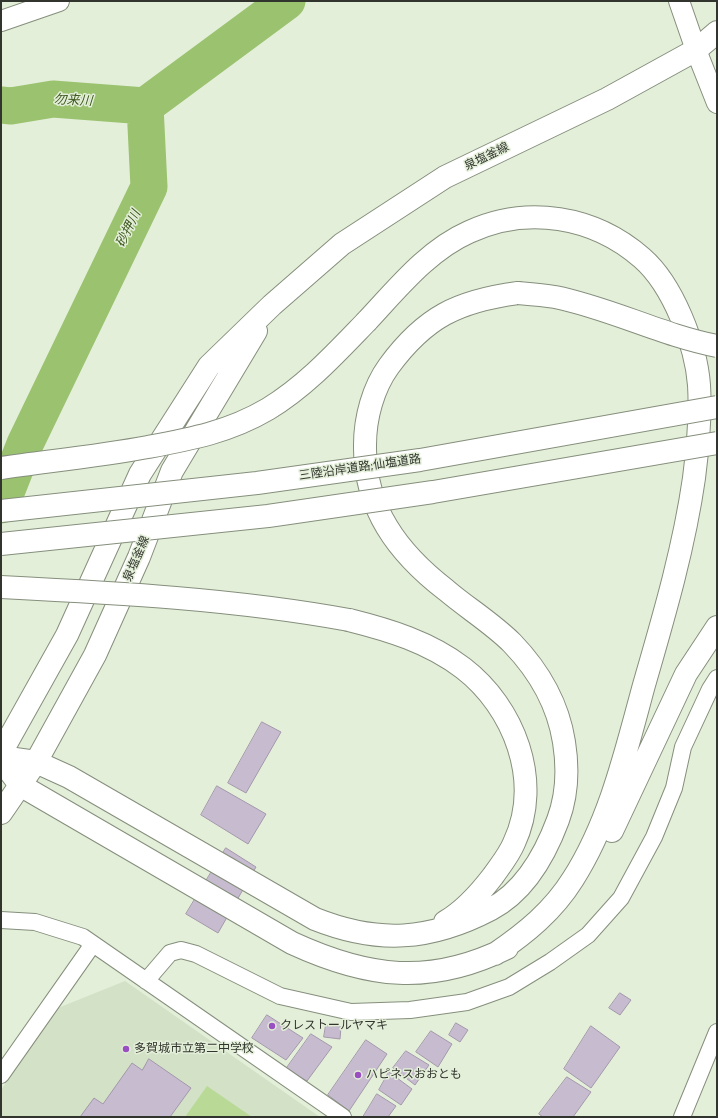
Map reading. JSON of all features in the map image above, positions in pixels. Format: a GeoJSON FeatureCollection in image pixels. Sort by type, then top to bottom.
{"type":"FeatureCollection","features":[{"type":"Feature","properties":{"kind":"main road","name":"泉塩釜線"},"geometry":{"type":"LineString","coordinates":[[1,753],[68,634],[140,474],[209,366],[272,305],[342,244],[445,177],[607,99],[696,50],[717,32]]}},
{"type":"Feature","properties":{"kind":"main road"},"geometry":{"type":"LineString","coordinates":[[1,468],[126,451],[203,437],[235,426],[268,409],[299,388],[329,361],[409,276],[437,252],[468,232],[498,221],[530,216],[562,218],[600,231],[620,241],[644,259],[663,282],[679,313],[692,348],[699,383],[700,421],[687,523],[668,601],[632,730],[609,802],[586,857],[560,898],[538,923],[495,954]]}},
{"type":"Feature","properties":{"kind":"main road"},"geometry":{"type":"LineString","coordinates":[[1,759],[36,762],[69,777],[315,919],[341,929],[367,935],[396,937],[427,932],[472,919],[497,905],[516,890],[534,868],[549,845],[560,815],[566,786],[566,758],[562,727],[550,697],[534,668],[510,642],[420,569],[398,544],[381,520],[370,490],[364,462],[365,433],[371,403],[384,373],[405,344],[430,322],[458,306],[489,297],[518,293],[554,297],[598,309],[694,342],[717,346]]}},
{"type":"Feature","properties":{"kind":"main road","name":"泉塩釜線"},"geometry":{"type":"LineString","coordinates":[[1,813],[36,762],[95,655],[139,557],[172,471],[272,305]]}},
{"type":"Feature","properties":{"kind":"main road","name":"三陸沿岸道路;仙塩道路"},"geometry":{"type":"LineString","coordinates":[[1,510],[257,483],[420,460],[717,407]]}},
{"type":"Feature","properties":{"kind":"main road"},"geometry":{"type":"LineString","coordinates":[[1,544],[268,516],[433,492],[717,443]]}},
{"type":"Feature","properties":{"kind":"main road"},"geometry":{"type":"LineString","coordinates":[[1,587],[172,597],[234,603],[348,620],[384,629],[412,640],[438,651],[463,668],[482,685],[500,706],[511,726],[520,751],[525,775],[525,798],[522,820],[514,843],[502,863],[485,886],[466,906],[447,922],[427,932]]}},
{"type":"Feature","properties":{"kind":"main road"},"geometry":{"type":"LineString","coordinates":[[1,759],[20,785],[292,943],[323,957],[354,966],[387,972],[418,974],[445,971],[470,964],[495,954],[541,929],[574,895],[589,874],[613,829],[686,674],[717,627]]}},
{"type":"Feature","properties":{"kind":"street"},"geometry":{"type":"LineString","coordinates":[[1,22],[60,1]]}},
{"type":"Feature","properties":{"kind":"street"},"geometry":{"type":"LineString","coordinates":[[679,1],[717,103]]}},
{"type":"Feature","properties":{"kind":"street"},"geometry":{"type":"LineString","coordinates":[[146,981],[170,953],[181,950],[196,954],[280,996],[351,1012],[410,1010],[467,1002],[510,987],[550,962],[588,935],[621,898],[654,837],[674,788],[684,747],[710,689],[717,678]]}},
{"type":"Feature","properties":{"kind":"street"},"geometry":{"type":"LineString","coordinates":[[1,920],[35,922],[83,937],[343,1117]]}},
{"type":"Feature","properties":{"kind":"street"},"geometry":{"type":"LineString","coordinates":[[1,1075],[93,944]]}},
{"type":"Feature","properties":{"kind":"street"},"geometry":{"type":"LineString","coordinates":[[682,1117],[717,1032]]}},
{"type":"Feature","properties":{"kind":"shaded area","name":"多賀城市立第二中学校"},"geometry":{"type":"Polygon","coordinates":[[[125,981],[320,1117],[1,1117],[1,1090],[58,1008],[125,981]]]}},
{"type":"Feature","properties":{"kind":"green space"},"geometry":{"type":"Polygon","coordinates":[[[207,1086],[252,1117],[185,1117],[207,1086]]]}},
{"type":"Feature","properties":{"kind":"building"},"geometry":{"type":"Polygon","coordinates":[[[262,722],[281,732],[246,793],[228,783],[262,722]]]}},
{"type":"Feature","properties":{"kind":"building"},"geometry":{"type":"Polygon","coordinates":[[[217,786],[266,814],[248,844],[201,815],[217,786]]]}},
{"type":"Feature","properties":{"kind":"building"},"geometry":{"type":"Polygon","coordinates":[[[226,848],[256,867],[218,933],[186,914],[226,848]]]}},
{"type":"Feature","properties":{"kind":"building"},"geometry":{"type":"Polygon","coordinates":[[[620,993],[631,1000],[620,1015],[609,1008],[620,993]]]}},
{"type":"Feature","properties":{"kind":"building","name":"クレストールヤマキ"},"geometry":{"type":"Polygon","coordinates":[[[267,1015],[303,1038],[286,1060],[252,1038],[267,1015]]]}},
{"type":"Feature","properties":{"kind":"building"},"geometry":{"type":"Polygon","coordinates":[[[456,1023],[468,1030],[460,1042],[449,1035],[456,1023]]]}},
{"type":"Feature","properties":{"kind":"building"},"geometry":{"type":"Polygon","coordinates":[[[326,1025],[341,1027],[340,1039],[324,1037],[326,1025]]]}},
{"type":"Feature","properties":{"kind":"building"},"geometry":{"type":"Polygon","coordinates":[[[591,1026],[620,1047],[591,1088],[564,1069],[591,1026]]]}},
{"type":"Feature","properties":{"kind":"building"},"geometry":{"type":"Polygon","coordinates":[[[431,1031],[452,1044],[438,1067],[416,1052],[431,1031]]]}},
{"type":"Feature","properties":{"kind":"building"},"geometry":{"type":"Polygon","coordinates":[[[311,1034],[332,1047],[307,1081],[286,1069],[311,1034]]]}},
{"type":"Feature","properties":{"kind":"building","name":"ハピネスおおとも"},"geometry":{"type":"Polygon","coordinates":[[[366,1040],[387,1054],[349,1111],[328,1095],[366,1040]]]}},
{"type":"Feature","properties":{"kind":"building"},"geometry":{"type":"Polygon","coordinates":[[[406,1051],[429,1065],[415,1085],[393,1068],[406,1051]]]}},
{"type":"Feature","properties":{"kind":"building"},"geometry":{"type":"Polygon","coordinates":[[[149,1059],[191,1088],[170,1117],[80,1117],[94,1098],[103,1104],[132,1063],[142,1070],[149,1059]]]}},
{"type":"Feature","properties":{"kind":"building"},"geometry":{"type":"Polygon","coordinates":[[[389,1072],[412,1089],[401,1105],[379,1090],[389,1072]]]}},
{"type":"Feature","properties":{"kind":"building"},"geometry":{"type":"Polygon","coordinates":[[[567,1077],[591,1092],[573,1117],[543,1117],[539,1114],[567,1077]]]}},
{"type":"Feature","properties":{"kind":"building"},"geometry":{"type":"Polygon","coordinates":[[[377,1094],[396,1106],[388,1117],[363,1117],[377,1094]]]}},
{"type":"Feature","properties":{"kind":"waterway","name":"砂押川"},"geometry":{"type":"LineString","coordinates":[[145,106],[287,1]]}},
{"type":"Feature","properties":{"kind":"waterway","name":"勿来川"},"geometry":{"type":"LineString","coordinates":[[1,105],[11,106],[53,99],[145,106]]}},
{"type":"Feature","properties":{"kind":"waterway","name":"砂押川"},"geometry":{"type":"LineString","coordinates":[[1,505],[25,444],[149,187],[145,106]]}},
{"type":"Feature","properties":{"kind":"place","name":"クレストールヤマキ"},"geometry":{"type":"Point","coordinates":[272,1026]}},
{"type":"Feature","properties":{"kind":"place","name":"多賀城市立第二中学校"},"geometry":{"type":"Point","coordinates":[126,1049]}},
{"type":"Feature","properties":{"kind":"place","name":"ハピネスおおとも"},"geometry":{"type":"Point","coordinates":[358,1075]}}]}
